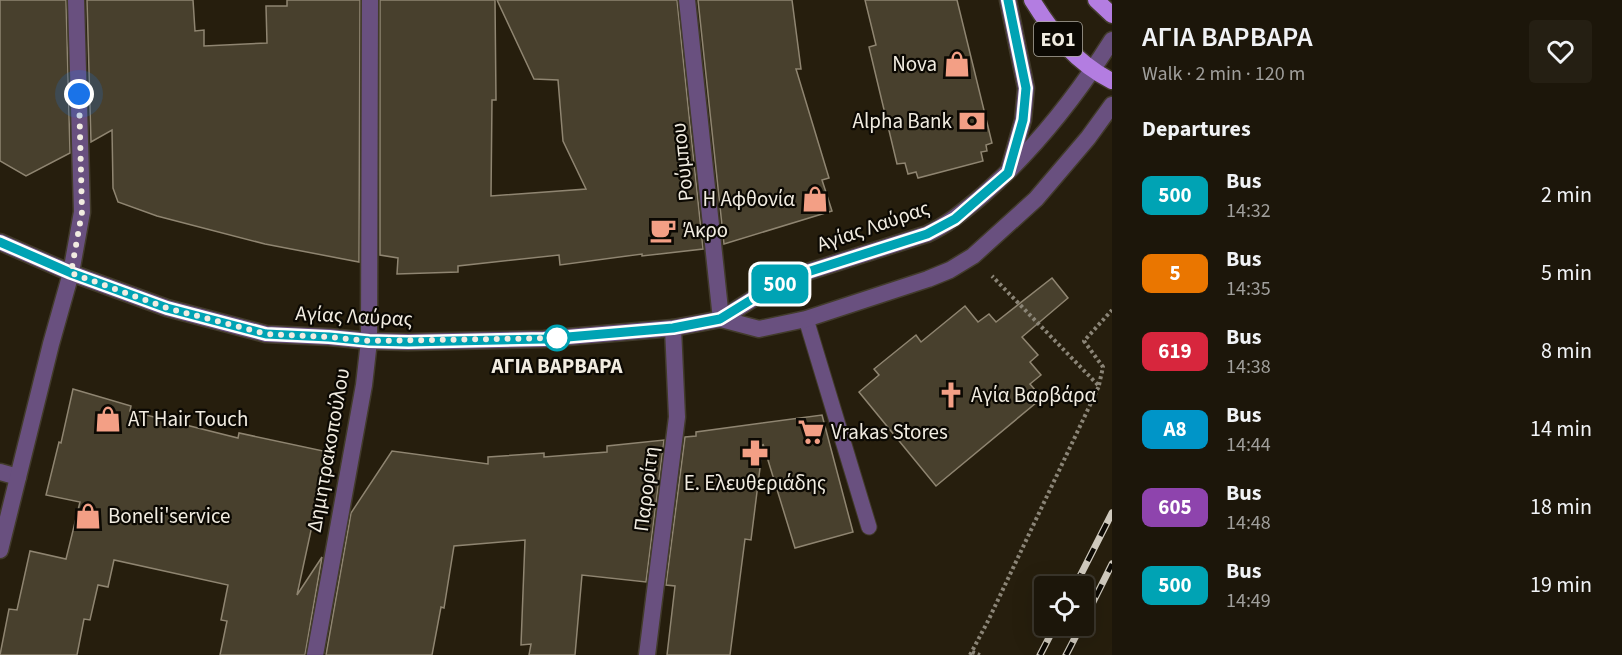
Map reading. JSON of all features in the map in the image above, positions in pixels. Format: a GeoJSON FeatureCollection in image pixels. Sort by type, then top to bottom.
{"type":"FeatureCollection","features":[{"type":"Feature","properties":{"kind":"main road","name":"ΕΟ1"},"geometry":{"type":"LineString","coordinates":[[1032,0],[1049,28],[1062,43],[1092,71],[1112,81]]}},
{"type":"Feature","properties":{"kind":"main road","name":"ΕΟ1"},"geometry":{"type":"LineString","coordinates":[[1096,0],[1112,15]]}},
{"type":"Feature","properties":{"kind":"street"},"geometry":{"type":"LineString","coordinates":[[0,550],[71,273],[82,212],[76,0]]}},
{"type":"Feature","properties":{"kind":"street","name":"Δημητρακοπούλου"},"geometry":{"type":"LineString","coordinates":[[315,655],[364,385],[369,341],[370,0]]}},
{"type":"Feature","properties":{"kind":"street","name":"Ρούμπου"},"geometry":{"type":"LineString","coordinates":[[687,0],[720,319]]}},
{"type":"Feature","properties":{"kind":"street"},"geometry":{"type":"LineString","coordinates":[[1008,0],[1026,88],[1023,120],[1008,173]]}},
{"type":"Feature","properties":{"kind":"street","name":"Αγίας Λαύρας"},"geometry":{"type":"LineString","coordinates":[[0,242],[71,273],[167,308],[266,334],[369,341],[544,339],[673,328],[720,319],[798,275],[943,227],[1008,173],[1066,108],[1112,40]]}},
{"type":"Feature","properties":{"kind":"street","name":"Αγίας Λαύρας"},"geometry":{"type":"LineString","coordinates":[[720,319],[759,329],[806,319],[950,270],[973,256],[1036,199],[1088,138],[1112,105]]}},
{"type":"Feature","properties":{"kind":"street","name":"Παρορίτη"},"geometry":{"type":"LineString","coordinates":[[647,655],[677,417],[673,328]]}},
{"type":"Feature","properties":{"kind":"street"},"geometry":{"type":"LineString","coordinates":[[0,472],[18,477]]}},
{"type":"Feature","properties":{"kind":"lane"},"geometry":{"type":"LineString","coordinates":[[806,319],[869,527]]}},
{"type":"Feature","properties":{"kind":"path"},"geometry":{"type":"LineString","coordinates":[[973,256],[1099,386]]}},
{"type":"Feature","properties":{"kind":"path"},"geometry":{"type":"LineString","coordinates":[[980,655],[971,654],[1099,386],[1103,367],[1084,341],[1112,310]]}},
{"type":"Feature","properties":{"kind":"building"},"geometry":{"type":"Polygon","coordinates":[[[0,0],[66,0],[70,153],[26,176],[0,161],[0,0]]]}},
{"type":"Feature","properties":{"kind":"building"},"geometry":{"type":"Polygon","coordinates":[[[87,0],[193,0],[195,31],[204,30],[204,46],[267,43],[266,6],[287,6],[287,0],[360,0],[359,262],[265,244],[157,216],[118,202],[113,188],[112,130],[91,142],[87,0]]]}},
{"type":"Feature","properties":{"kind":"building"},"geometry":{"type":"Polygon","coordinates":[[[380,0],[495,0],[496,100],[492,100],[491,196],[586,189],[563,141],[558,80],[534,79],[497,0],[677,0],[703,249],[642,256],[642,254],[560,265],[559,255],[458,266],[458,272],[397,274],[398,258],[380,255],[380,0]]]}},
{"type":"Feature","properties":{"kind":"building"},"geometry":{"type":"Polygon","coordinates":[[[698,0],[792,0],[801,69],[796,69],[829,178],[822,180],[832,211],[724,244],[698,0]]]}},
{"type":"Feature","properties":{"kind":"building"},"geometry":{"type":"Polygon","coordinates":[[[865,0],[957,0],[992,143],[986,145],[987,151],[981,152],[983,161],[918,178],[916,172],[908,174],[905,163],[897,164],[869,47],[876,45],[865,0]]]}},
{"type":"Feature","properties":{"kind":"building","name":"Αγία Βαρβάρα"},"geometry":{"type":"Polygon","coordinates":[[[1052,278],[1068,298],[1022,337],[1038,355],[1030,362],[1041,375],[1030,384],[1042,398],[936,486],[859,392],[879,375],[874,369],[916,335],[921,342],[965,306],[978,322],[989,314],[996,322],[1052,278]]]}},
{"type":"Feature","properties":{"kind":"building"},"geometry":{"type":"Polygon","coordinates":[[[73,389],[131,406],[130,411],[238,438],[239,433],[328,452],[297,595],[322,557],[305,655],[220,655],[227,621],[221,620],[228,585],[114,560],[108,587],[98,585],[90,620],[84,619],[77,655],[0,655],[9,609],[17,610],[30,551],[66,559],[80,502],[46,495],[73,389]]]}},
{"type":"Feature","properties":{"kind":"building"},"geometry":{"type":"Polygon","coordinates":[[[822,415],[853,532],[795,548],[763,444],[751,540],[745,539],[730,655],[667,655],[675,586],[666,585],[685,437],[696,436],[696,432],[822,415]]]}},
{"type":"Feature","properties":{"kind":"building"},"geometry":{"type":"Polygon","coordinates":[[[664,440],[646,582],[582,575],[575,655],[529,655],[531,644],[521,645],[525,540],[454,546],[444,608],[441,607],[432,655],[326,655],[351,513],[392,451],[488,464],[488,457],[544,453],[544,457],[607,452],[607,446],[664,440]]]}},
{"type":"Feature","properties":{"kind":"railway"},"geometry":{"type":"LineString","coordinates":[[1080,576],[1112,513]]}},
{"type":"Feature","properties":{"kind":"railway"},"geometry":{"type":"LineString","coordinates":[[1094,600],[1112,564]]}},
{"type":"Feature","properties":{"kind":"railway"},"geometry":{"type":"LineString","coordinates":[[1040,655],[1050,636]]}},
{"type":"Feature","properties":{"kind":"railway"},"geometry":{"type":"LineString","coordinates":[[1066,655],[1076,636]]}},
{"type":"Feature","properties":{"kind":"bus line","name":"500"},"geometry":{"type":"LineString","coordinates":[[0,242],[71,273],[167,308],[266,334],[408,342],[544,339],[673,328],[720,319],[798,275],[943,227],[1008,173],[1023,120],[1026,88],[1008,0]]}},
{"type":"Feature","properties":{"kind":"place","name":"Nova"},"geometry":{"type":"Point","coordinates":[957,64]}},
{"type":"Feature","properties":{"kind":"place","name":"Alpha Bank"},"geometry":{"type":"Point","coordinates":[972,121]}},
{"type":"Feature","properties":{"kind":"place","name":"Η Αφθονία"},"geometry":{"type":"Point","coordinates":[815,199]}},
{"type":"Feature","properties":{"kind":"place","name":"Άκρο"},"geometry":{"type":"Point","coordinates":[663,230]}},
{"type":"Feature","properties":{"kind":"place","name":"ΑΓΙΑ ΒΑΡΒΑΡΑ"},"geometry":{"type":"Point","coordinates":[557,338]}},
{"type":"Feature","properties":{"kind":"place","name":"Αγία Βαρβάρα"},"geometry":{"type":"Point","coordinates":[951,395]}},
{"type":"Feature","properties":{"kind":"place","name":"AT Hair Touch"},"geometry":{"type":"Point","coordinates":[108,419]}},
{"type":"Feature","properties":{"kind":"place","name":"Vrakas Stores"},"geometry":{"type":"Point","coordinates":[811,432]}},
{"type":"Feature","properties":{"kind":"place","name":"Ε. Ελευθεριάδης"},"geometry":{"type":"Point","coordinates":[755,453]}},
{"type":"Feature","properties":{"kind":"place","name":"Boneli'service"},"geometry":{"type":"Point","coordinates":[88,516]}},
{"type":"Feature","properties":{"kind":"route"},"geometry":{"type":"LineString","coordinates":[[79,94],[82,212],[71,273],[167,308],[266,334],[408,342],[561,338],[557,338]]}}]}
